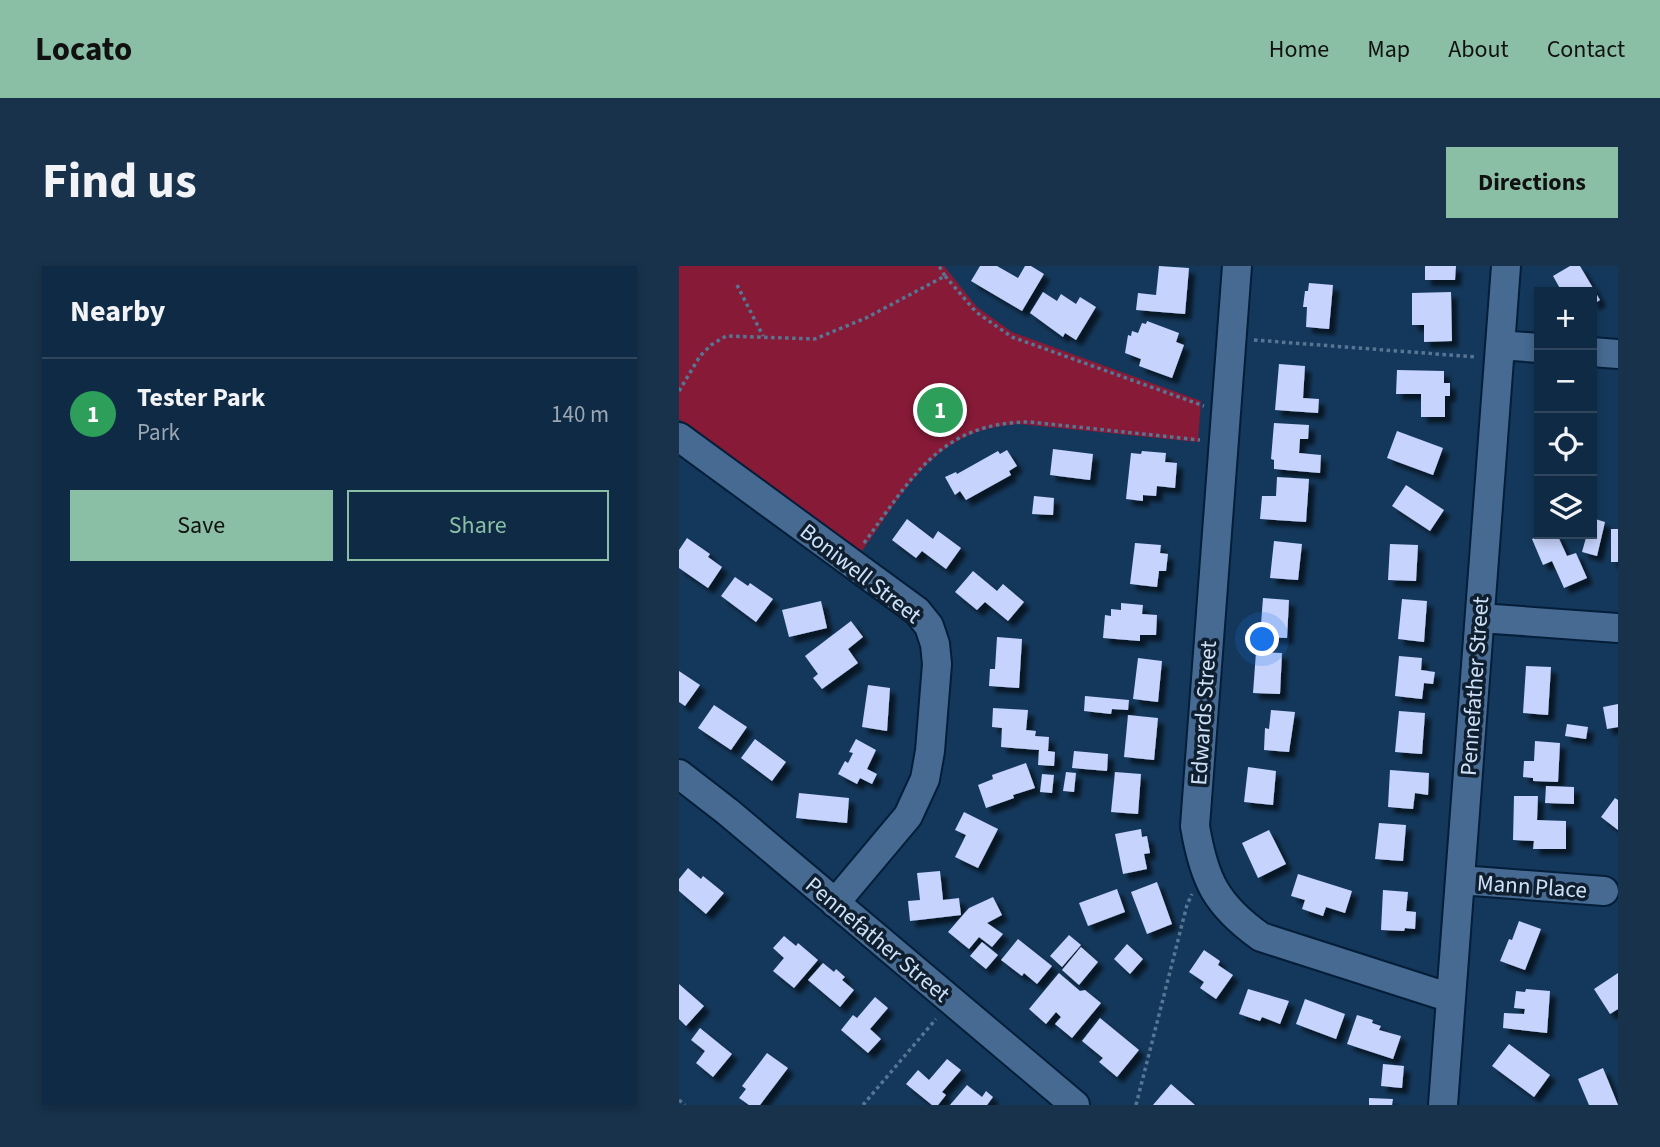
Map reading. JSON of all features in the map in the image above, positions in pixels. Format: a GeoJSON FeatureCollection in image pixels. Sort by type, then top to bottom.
{"type":"FeatureCollection","features":[{"type":"Feature","properties":{"kind":"street","name":"Edwards Street"},"geometry":{"type":"LineString","coordinates":[[1237,266],[1195,827],[1200,857],[1207,878],[1228,911],[1261,937],[1451,998]]}},
{"type":"Feature","properties":{"kind":"street","name":"Pennefather Street"},"geometry":{"type":"LineString","coordinates":[[1443,1105],[1506,266]]}},
{"type":"Feature","properties":{"kind":"street"},"geometry":{"type":"LineString","coordinates":[[1500,350],[1534,348]]}},
{"type":"Feature","properties":{"kind":"street"},"geometry":{"type":"LineString","coordinates":[[1597,352],[1618,354]]}},
{"type":"Feature","properties":{"kind":"street","name":"Boniwell Street"},"geometry":{"type":"LineString","coordinates":[[679,437],[917,611],[929,626],[937,664],[925,779],[908,816],[835,903]]}},
{"type":"Feature","properties":{"kind":"street"},"geometry":{"type":"LineString","coordinates":[[1479,618],[1618,628]]}},
{"type":"Feature","properties":{"kind":"street","name":"Pennefather Street"},"geometry":{"type":"LineString","coordinates":[[679,774],[1075,1105]]}},
{"type":"Feature","properties":{"kind":"street","name":"Mann Place"},"geometry":{"type":"LineString","coordinates":[[1459,880],[1604,891]]}},
{"type":"Feature","properties":{"kind":"path"},"geometry":{"type":"LineString","coordinates":[[939,266],[976,312],[1012,337],[1225,413]]}},
{"type":"Feature","properties":{"kind":"path"},"geometry":{"type":"LineString","coordinates":[[679,391],[700,356],[726,336],[815,339],[866,318],[945,276]]}},
{"type":"Feature","properties":{"kind":"path"},"geometry":{"type":"LineString","coordinates":[[737,285],[763,336]]}},
{"type":"Feature","properties":{"kind":"path"},"geometry":{"type":"LineString","coordinates":[[1232,334],[1240,340],[1473,356],[1500,350]]}},
{"type":"Feature","properties":{"kind":"path"},"geometry":{"type":"LineString","coordinates":[[850,562],[913,475],[929,458],[957,438],[986,426],[1030,422],[1223,443]]}},
{"type":"Feature","properties":{"kind":"path"},"geometry":{"type":"LineString","coordinates":[[1136,1105],[1187,905],[1197,886],[1207,878]]}},
{"type":"Feature","properties":{"kind":"path"},"geometry":{"type":"LineString","coordinates":[[863,1105],[951,1001]]}},
{"type":"Feature","properties":{"kind":"path"},"geometry":{"type":"LineString","coordinates":[[679,1100],[684,1105]]}},
{"type":"Feature","properties":{"kind":"shaded area"},"geometry":{"type":"Polygon","coordinates":[[[679,266],[944,266],[977,307],[1012,332],[1201,401],[1198,442],[1019,424],[975,433],[945,449],[931,461],[894,505],[861,552],[679,419],[679,266]]]}},
{"type":"Feature","properties":{"kind":"building"},"geometry":{"type":"Polygon","coordinates":[[[980,266],[997,266],[1018,278],[1025,266],[1031,266],[1044,274],[1022,311],[971,281],[980,266]]]}},
{"type":"Feature","properties":{"kind":"building"},"geometry":{"type":"Polygon","coordinates":[[[1159,266],[1189,268],[1185,314],[1136,310],[1138,293],[1156,295],[1159,266]]]}},
{"type":"Feature","properties":{"kind":"building"},"geometry":{"type":"Polygon","coordinates":[[[1425,266],[1456,266],[1455,280],[1425,280],[1425,266]]]}},
{"type":"Feature","properties":{"kind":"building"},"geometry":{"type":"Polygon","coordinates":[[[1570,266],[1580,266],[1592,287],[1559,287],[1553,276],[1570,266]]]}},
{"type":"Feature","properties":{"kind":"building"},"geometry":{"type":"Polygon","coordinates":[[[1309,283],[1333,285],[1329,329],[1306,327],[1307,307],[1303,307],[1309,283]]]}},
{"type":"Feature","properties":{"kind":"building"},"geometry":{"type":"Polygon","coordinates":[[[1043,292],[1057,301],[1061,294],[1076,304],[1080,297],[1096,307],[1076,340],[1065,333],[1063,337],[1030,313],[1043,292]]]}},
{"type":"Feature","properties":{"kind":"building"},"geometry":{"type":"Polygon","coordinates":[[[1451,292],[1452,341],[1424,342],[1424,325],[1412,325],[1412,293],[1451,292]]]}},
{"type":"Feature","properties":{"kind":"building"},"geometry":{"type":"Polygon","coordinates":[[[1147,321],[1179,333],[1176,342],[1184,345],[1172,378],[1139,366],[1141,359],[1125,353],[1128,335],[1131,336],[1132,331],[1138,333],[1142,323],[1146,324],[1147,321]]]}},
{"type":"Feature","properties":{"kind":"building"},"geometry":{"type":"Polygon","coordinates":[[[1279,364],[1305,366],[1303,398],[1319,399],[1318,413],[1275,410],[1279,364]]]}},
{"type":"Feature","properties":{"kind":"building"},"geometry":{"type":"Polygon","coordinates":[[[1397,370],[1444,371],[1444,383],[1450,383],[1450,396],[1445,396],[1445,417],[1421,417],[1421,394],[1396,394],[1397,370]]]}},
{"type":"Feature","properties":{"kind":"building"},"geometry":{"type":"Polygon","coordinates":[[[1274,423],[1309,425],[1308,439],[1300,439],[1299,453],[1321,455],[1320,473],[1274,469],[1274,460],[1271,459],[1274,423]]]}},
{"type":"Feature","properties":{"kind":"building"},"geometry":{"type":"Polygon","coordinates":[[[1397,431],[1443,448],[1433,475],[1387,458],[1397,431]]]}},
{"type":"Feature","properties":{"kind":"building"},"geometry":{"type":"Polygon","coordinates":[[[1053,449],[1093,454],[1090,480],[1050,475],[1053,449]]]}},
{"type":"Feature","properties":{"kind":"building"},"geometry":{"type":"Polygon","coordinates":[[[1007,450],[1017,466],[1009,471],[1011,475],[966,500],[960,491],[955,495],[945,477],[956,472],[957,474],[998,451],[1000,454],[1007,450]]]}},
{"type":"Feature","properties":{"kind":"building"},"geometry":{"type":"Polygon","coordinates":[[[1142,451],[1166,453],[1165,462],[1177,463],[1175,488],[1157,486],[1156,496],[1143,495],[1143,501],[1126,499],[1131,453],[1141,454],[1142,451]]]}},
{"type":"Feature","properties":{"kind":"building"},"geometry":{"type":"Polygon","coordinates":[[[1277,477],[1309,479],[1306,522],[1260,519],[1262,496],[1276,496],[1277,477]]]}},
{"type":"Feature","properties":{"kind":"building"},"geometry":{"type":"Polygon","coordinates":[[[1406,485],[1444,510],[1430,531],[1392,506],[1406,485]]]}},
{"type":"Feature","properties":{"kind":"building"},"geometry":{"type":"Polygon","coordinates":[[[1034,496],[1054,498],[1053,515],[1032,514],[1034,496]]]}},
{"type":"Feature","properties":{"kind":"building"},"geometry":{"type":"Polygon","coordinates":[[[907,519],[933,539],[938,531],[961,548],[946,569],[922,551],[916,558],[892,540],[907,519]]]}},
{"type":"Feature","properties":{"kind":"building"},"geometry":{"type":"Polygon","coordinates":[[[1597,520],[1605,522],[1597,556],[1582,552],[1586,539],[1597,539],[1597,520]]]}},
{"type":"Feature","properties":{"kind":"building"},"geometry":{"type":"Polygon","coordinates":[[[1611,529],[1618,529],[1618,562],[1611,562],[1611,529]]]}},
{"type":"Feature","properties":{"kind":"building"},"geometry":{"type":"Polygon","coordinates":[[[687,538],[710,554],[708,557],[722,567],[708,588],[679,568],[679,550],[687,538]]]}},
{"type":"Feature","properties":{"kind":"building"},"geometry":{"type":"Polygon","coordinates":[[[1532,539],[1559,539],[1567,556],[1576,553],[1587,578],[1564,588],[1552,561],[1543,565],[1532,539]]]}},
{"type":"Feature","properties":{"kind":"building"},"geometry":{"type":"Polygon","coordinates":[[[1274,541],[1302,544],[1298,580],[1270,578],[1274,541]]]}},
{"type":"Feature","properties":{"kind":"building"},"geometry":{"type":"Polygon","coordinates":[[[1135,543],[1161,545],[1160,553],[1168,554],[1166,571],[1159,571],[1157,587],[1130,584],[1135,543]]]}},
{"type":"Feature","properties":{"kind":"building"},"geometry":{"type":"Polygon","coordinates":[[[1390,544],[1418,545],[1416,581],[1388,580],[1390,544]]]}},
{"type":"Feature","properties":{"kind":"building"},"geometry":{"type":"Polygon","coordinates":[[[973,571],[997,591],[1003,584],[1024,602],[1008,621],[985,602],[977,610],[955,592],[973,571]]]}},
{"type":"Feature","properties":{"kind":"building"},"geometry":{"type":"Polygon","coordinates":[[[735,577],[748,586],[750,583],[773,599],[756,622],[721,596],[735,577]]]}},
{"type":"Feature","properties":{"kind":"building"},"geometry":{"type":"Polygon","coordinates":[[[1263,598],[1289,600],[1287,638],[1260,637],[1263,598]]]}},
{"type":"Feature","properties":{"kind":"building"},"geometry":{"type":"Polygon","coordinates":[[[1402,599],[1427,601],[1424,642],[1398,639],[1402,599]]]}},
{"type":"Feature","properties":{"kind":"building"},"geometry":{"type":"Polygon","coordinates":[[[821,601],[827,628],[789,637],[782,610],[821,601]]]}},
{"type":"Feature","properties":{"kind":"building"},"geometry":{"type":"Polygon","coordinates":[[[1121,603],[1143,605],[1142,614],[1157,615],[1156,635],[1140,635],[1140,641],[1103,638],[1105,615],[1111,616],[1111,609],[1121,610],[1121,603]]]}},
{"type":"Feature","properties":{"kind":"building"},"geometry":{"type":"Polygon","coordinates":[[[851,621],[863,637],[848,649],[858,663],[822,689],[813,678],[818,674],[805,656],[851,621]]]}},
{"type":"Feature","properties":{"kind":"building"},"geometry":{"type":"Polygon","coordinates":[[[997,637],[1022,639],[1019,688],[989,686],[990,669],[995,669],[997,637]]]}},
{"type":"Feature","properties":{"kind":"building"},"geometry":{"type":"Polygon","coordinates":[[[1256,652],[1282,653],[1280,694],[1253,693],[1256,652]]]}},
{"type":"Feature","properties":{"kind":"building"},"geometry":{"type":"Polygon","coordinates":[[[1399,656],[1422,658],[1421,670],[1435,672],[1433,684],[1424,683],[1422,699],[1395,696],[1399,656]]]}},
{"type":"Feature","properties":{"kind":"building"},"geometry":{"type":"Polygon","coordinates":[[[1138,658],[1162,661],[1158,702],[1133,699],[1138,658]]]}},
{"type":"Feature","properties":{"kind":"building"},"geometry":{"type":"Polygon","coordinates":[[[1526,666],[1551,667],[1548,715],[1523,713],[1526,666]]]}},
{"type":"Feature","properties":{"kind":"building"},"geometry":{"type":"Polygon","coordinates":[[[679,671],[700,685],[685,706],[679,702],[679,671]]]}},
{"type":"Feature","properties":{"kind":"building"},"geometry":{"type":"Polygon","coordinates":[[[868,685],[890,688],[887,731],[862,727],[868,685]]]}},
{"type":"Feature","properties":{"kind":"building"},"geometry":{"type":"Polygon","coordinates":[[[1085,696],[1129,700],[1128,710],[1112,709],[1111,714],[1084,711],[1085,696]]]}},
{"type":"Feature","properties":{"kind":"building"},"geometry":{"type":"Polygon","coordinates":[[[1618,704],[1618,727],[1607,729],[1603,707],[1618,704]]]}},
{"type":"Feature","properties":{"kind":"building"},"geometry":{"type":"Polygon","coordinates":[[[714,705],[747,727],[731,750],[698,728],[714,705]]]}},
{"type":"Feature","properties":{"kind":"building"},"geometry":{"type":"Polygon","coordinates":[[[993,708],[1028,710],[1026,730],[1036,731],[1035,736],[1049,737],[1048,751],[1055,752],[1054,766],[1038,765],[1039,750],[1001,747],[1002,728],[992,727],[993,708]]]}},
{"type":"Feature","properties":{"kind":"building"},"geometry":{"type":"Polygon","coordinates":[[[1271,710],[1295,712],[1289,752],[1264,750],[1265,728],[1269,729],[1271,710]]]}},
{"type":"Feature","properties":{"kind":"building"},"geometry":{"type":"Polygon","coordinates":[[[1399,711],[1425,713],[1422,754],[1395,752],[1399,711]]]}},
{"type":"Feature","properties":{"kind":"building"},"geometry":{"type":"Polygon","coordinates":[[[1128,715],[1158,718],[1154,760],[1124,757],[1128,715]]]}},
{"type":"Feature","properties":{"kind":"building"},"geometry":{"type":"Polygon","coordinates":[[[1567,724],[1588,727],[1586,739],[1565,736],[1567,724]]]}},
{"type":"Feature","properties":{"kind":"building"},"geometry":{"type":"Polygon","coordinates":[[[755,739],[786,762],[772,781],[741,758],[755,739]]]}},
{"type":"Feature","properties":{"kind":"building"},"geometry":{"type":"Polygon","coordinates":[[[856,739],[876,750],[867,769],[877,774],[872,784],[860,778],[857,784],[838,774],[845,761],[848,763],[853,753],[849,752],[856,739]]]}},
{"type":"Feature","properties":{"kind":"building"},"geometry":{"type":"Polygon","coordinates":[[[1535,741],[1560,743],[1558,782],[1533,781],[1533,778],[1523,777],[1524,761],[1534,761],[1535,741]]]}},
{"type":"Feature","properties":{"kind":"building"},"geometry":{"type":"Polygon","coordinates":[[[1074,751],[1108,754],[1107,771],[1072,768],[1074,751]]]}},
{"type":"Feature","properties":{"kind":"building"},"geometry":{"type":"Polygon","coordinates":[[[1026,763],[1035,788],[986,808],[978,785],[993,779],[992,775],[1026,763]]]}},
{"type":"Feature","properties":{"kind":"building"},"geometry":{"type":"Polygon","coordinates":[[[1248,767],[1276,771],[1273,805],[1244,802],[1248,767]]]}},
{"type":"Feature","properties":{"kind":"building"},"geometry":{"type":"Polygon","coordinates":[[[1390,770],[1429,773],[1428,795],[1415,793],[1413,809],[1388,807],[1390,770]]]}},
{"type":"Feature","properties":{"kind":"building"},"geometry":{"type":"Polygon","coordinates":[[[1066,772],[1076,773],[1074,792],[1063,791],[1066,772]]]}},
{"type":"Feature","properties":{"kind":"building"},"geometry":{"type":"Polygon","coordinates":[[[1115,772],[1141,774],[1138,814],[1111,812],[1115,772]]]}},
{"type":"Feature","properties":{"kind":"building"},"geometry":{"type":"Polygon","coordinates":[[[1042,774],[1054,775],[1052,793],[1040,792],[1042,774]]]}},
{"type":"Feature","properties":{"kind":"building"},"geometry":{"type":"Polygon","coordinates":[[[1546,786],[1574,787],[1574,804],[1545,803],[1546,786]]]}},
{"type":"Feature","properties":{"kind":"building"},"geometry":{"type":"Polygon","coordinates":[[[799,793],[849,798],[847,823],[796,818],[799,793]]]}},
{"type":"Feature","properties":{"kind":"building"},"geometry":{"type":"Polygon","coordinates":[[[1514,796],[1538,796],[1537,820],[1566,821],[1566,849],[1533,849],[1534,841],[1513,840],[1514,796]]]}},
{"type":"Feature","properties":{"kind":"building"},"geometry":{"type":"Polygon","coordinates":[[[1615,798],[1618,800],[1618,830],[1601,817],[1615,798]]]}},
{"type":"Feature","properties":{"kind":"building"},"geometry":{"type":"Polygon","coordinates":[[[964,812],[998,829],[978,868],[955,857],[966,835],[955,830],[964,812]]]}},
{"type":"Feature","properties":{"kind":"building"},"geometry":{"type":"Polygon","coordinates":[[[1379,823],[1406,825],[1403,861],[1375,859],[1379,823]]]}},
{"type":"Feature","properties":{"kind":"building"},"geometry":{"type":"Polygon","coordinates":[[[1141,829],[1142,837],[1147,836],[1150,853],[1144,854],[1147,869],[1123,874],[1115,834],[1141,829]]]}},
{"type":"Feature","properties":{"kind":"building"},"geometry":{"type":"Polygon","coordinates":[[[1269,830],[1286,864],[1258,878],[1242,843],[1269,830]]]}},
{"type":"Feature","properties":{"kind":"building"},"geometry":{"type":"Polygon","coordinates":[[[688,868],[724,893],[706,914],[679,891],[679,879],[688,868]]]}},
{"type":"Feature","properties":{"kind":"building"},"geometry":{"type":"Polygon","coordinates":[[[940,871],[943,900],[959,898],[961,915],[910,921],[908,901],[920,900],[917,873],[940,871]]]}},
{"type":"Feature","properties":{"kind":"building"},"geometry":{"type":"Polygon","coordinates":[[[1298,874],[1352,891],[1345,913],[1326,907],[1323,916],[1302,909],[1305,900],[1291,896],[1298,874]]]}},
{"type":"Feature","properties":{"kind":"building"},"geometry":{"type":"Polygon","coordinates":[[[1157,882],[1172,924],[1147,934],[1131,892],[1157,882]]]}},
{"type":"Feature","properties":{"kind":"building"},"geometry":{"type":"Polygon","coordinates":[[[1117,889],[1125,912],[1088,926],[1079,903],[1117,889]]]}},
{"type":"Feature","properties":{"kind":"building"},"geometry":{"type":"Polygon","coordinates":[[[1383,890],[1408,892],[1406,911],[1416,912],[1415,929],[1381,930],[1383,890]]]}},
{"type":"Feature","properties":{"kind":"building"},"geometry":{"type":"Polygon","coordinates":[[[993,897],[1002,915],[987,923],[1003,934],[992,947],[979,937],[969,949],[948,932],[969,908],[993,897]]]}},
{"type":"Feature","properties":{"kind":"building"},"geometry":{"type":"Polygon","coordinates":[[[1519,921],[1541,929],[1525,970],[1500,961],[1519,921]]]}},
{"type":"Feature","properties":{"kind":"building"},"geometry":{"type":"Polygon","coordinates":[[[1069,935],[1081,945],[1062,967],[1050,956],[1069,935]]]}},
{"type":"Feature","properties":{"kind":"building"},"geometry":{"type":"Polygon","coordinates":[[[784,936],[796,946],[798,943],[818,960],[794,988],[773,971],[784,958],[773,948],[784,936]]]}},
{"type":"Feature","properties":{"kind":"building"},"geometry":{"type":"Polygon","coordinates":[[[1018,939],[1052,966],[1037,984],[1001,960],[1018,939]]]}},
{"type":"Feature","properties":{"kind":"building"},"geometry":{"type":"Polygon","coordinates":[[[982,942],[998,955],[986,969],[970,956],[982,942]]]}},
{"type":"Feature","properties":{"kind":"building"},"geometry":{"type":"Polygon","coordinates":[[[1127,944],[1143,959],[1130,974],[1114,959],[1127,944]]]}},
{"type":"Feature","properties":{"kind":"building"},"geometry":{"type":"Polygon","coordinates":[[[1081,947],[1098,962],[1079,985],[1062,970],[1081,947]]]}},
{"type":"Feature","properties":{"kind":"building"},"geometry":{"type":"Polygon","coordinates":[[[1204,950],[1220,961],[1218,965],[1233,975],[1216,999],[1200,988],[1204,982],[1189,972],[1204,950]]]}},
{"type":"Feature","properties":{"kind":"building"},"geometry":{"type":"Polygon","coordinates":[[[823,963],[834,972],[836,969],[845,977],[842,980],[854,990],[840,1007],[808,980],[823,963]]]}},
{"type":"Feature","properties":{"kind":"building"},"geometry":{"type":"Polygon","coordinates":[[[1059,973],[1080,991],[1085,990],[1101,1003],[1072,1038],[1055,1024],[1061,1017],[1056,1012],[1046,1024],[1029,1009],[1059,973]]]}},
{"type":"Feature","properties":{"kind":"building"},"geometry":{"type":"Polygon","coordinates":[[[1618,973],[1618,1009],[1610,1014],[1594,989],[1618,973]]]}},
{"type":"Feature","properties":{"kind":"building"},"geometry":{"type":"Polygon","coordinates":[[[679,984],[704,1006],[686,1026],[679,1019],[679,984]]]}},
{"type":"Feature","properties":{"kind":"building"},"geometry":{"type":"Polygon","coordinates":[[[1248,989],[1289,1001],[1280,1024],[1262,1017],[1260,1021],[1239,1014],[1248,989]]]}},
{"type":"Feature","properties":{"kind":"building"},"geometry":{"type":"Polygon","coordinates":[[[1526,989],[1550,991],[1547,1033],[1503,1028],[1504,1013],[1524,1014],[1525,1009],[1514,1008],[1516,991],[1525,992],[1526,989]]]}},
{"type":"Feature","properties":{"kind":"building"},"geometry":{"type":"Polygon","coordinates":[[[875,997],[888,1008],[870,1029],[881,1039],[868,1053],[841,1030],[853,1015],[857,1018],[875,997]]]}},
{"type":"Feature","properties":{"kind":"building"},"geometry":{"type":"Polygon","coordinates":[[[1305,999],[1345,1014],[1336,1039],[1296,1024],[1305,999]]]}},
{"type":"Feature","properties":{"kind":"building"},"geometry":{"type":"Polygon","coordinates":[[[1357,1015],[1373,1020],[1372,1023],[1381,1026],[1379,1030],[1401,1036],[1393,1059],[1347,1044],[1357,1015]]]}},
{"type":"Feature","properties":{"kind":"building"},"geometry":{"type":"Polygon","coordinates":[[[1100,1018],[1139,1050],[1117,1077],[1099,1062],[1103,1058],[1082,1041],[1100,1018]]]}},
{"type":"Feature","properties":{"kind":"building"},"geometry":{"type":"Polygon","coordinates":[[[700,1028],[732,1054],[713,1077],[696,1063],[705,1051],[691,1040],[700,1028]]]}},
{"type":"Feature","properties":{"kind":"building"},"geometry":{"type":"Polygon","coordinates":[[[1509,1044],[1550,1075],[1534,1097],[1492,1066],[1509,1044]]]}},
{"type":"Feature","properties":{"kind":"building"},"geometry":{"type":"Polygon","coordinates":[[[767,1053],[788,1068],[760,1105],[749,1105],[739,1098],[746,1089],[742,1086],[767,1053]]]}},
{"type":"Feature","properties":{"kind":"building"},"geometry":{"type":"Polygon","coordinates":[[[947,1059],[961,1070],[942,1092],[946,1095],[938,1105],[932,1105],[906,1084],[918,1070],[929,1080],[947,1059]]]}},
{"type":"Feature","properties":{"kind":"building"},"geometry":{"type":"Polygon","coordinates":[[[1383,1064],[1404,1066],[1402,1088],[1381,1086],[1383,1064]]]}},
{"type":"Feature","properties":{"kind":"building"},"geometry":{"type":"Polygon","coordinates":[[[1603,1068],[1618,1105],[1589,1105],[1578,1079],[1603,1068]]]}},
{"type":"Feature","properties":{"kind":"building"},"geometry":{"type":"Polygon","coordinates":[[[1171,1084],[1195,1105],[1153,1105],[1171,1084]]]}},
{"type":"Feature","properties":{"kind":"building"},"geometry":{"type":"Polygon","coordinates":[[[967,1085],[982,1097],[986,1091],[993,1097],[987,1105],[950,1105],[967,1085]]]}},
{"type":"Feature","properties":{"kind":"building"},"geometry":{"type":"Polygon","coordinates":[[[1369,1098],[1393,1099],[1392,1105],[1369,1105],[1369,1098]]]}},
{"type":"Feature","properties":{"kind":"place","name":"Tester Park"},"geometry":{"type":"Point","coordinates":[940,410]}}]}
